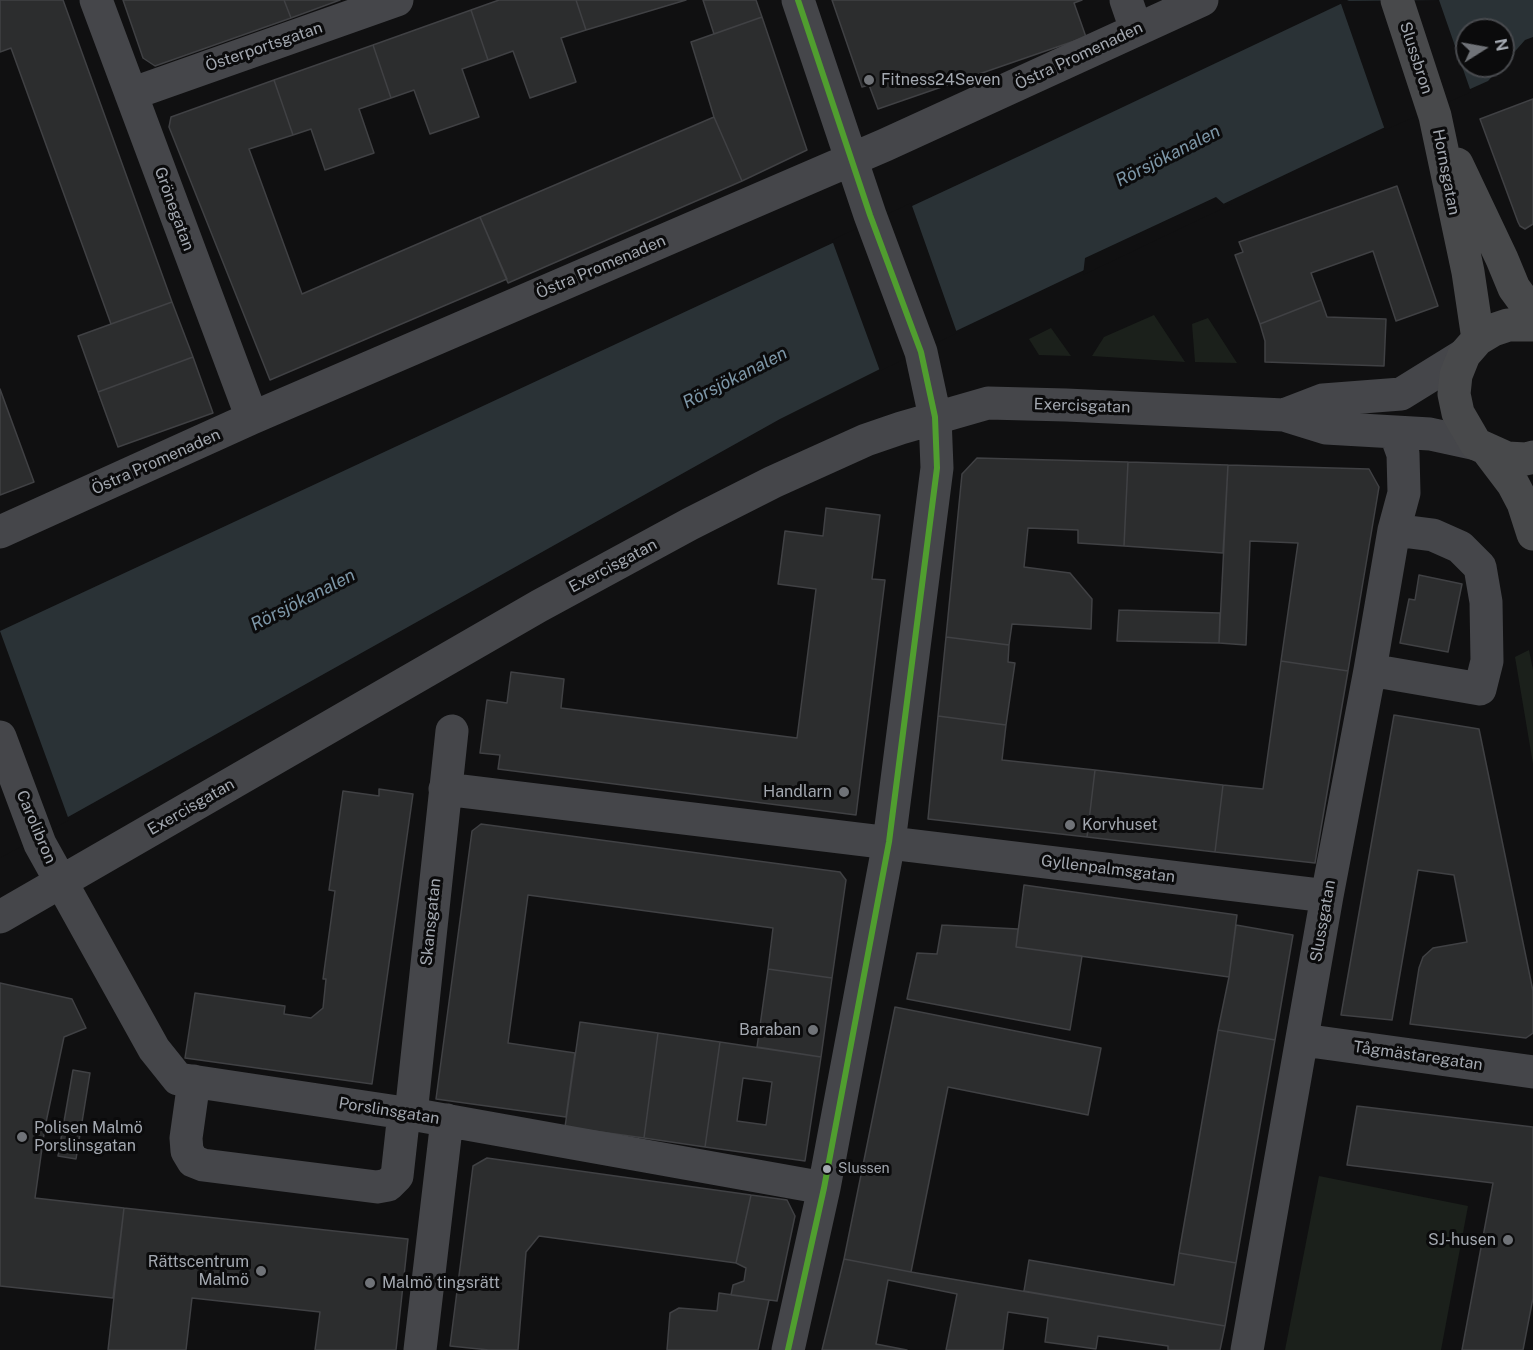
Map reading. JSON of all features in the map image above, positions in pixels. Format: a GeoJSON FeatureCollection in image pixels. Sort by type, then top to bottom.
{"type":"FeatureCollection","features":[{"type":"Feature","properties":{"kind":"main road","name":"Slussbron"},"geometry":{"type":"LineString","coordinates":[[1397,0],[1435,116]]}},
{"type":"Feature","properties":{"kind":"main road","name":"Hornsgatan"},"geometry":{"type":"LineString","coordinates":[[1435,116],[1514,288],[1533,314]]}},
{"type":"Feature","properties":{"kind":"main road","name":"Hornsgatan"},"geometry":{"type":"LineString","coordinates":[[1435,116],[1468,272],[1471,347],[1456,375],[1454,394],[1458,413],[1482,447],[1513,484],[1523,503],[1533,534]]}},
{"type":"Feature","properties":{"kind":"main road"},"geometry":{"type":"LineString","coordinates":[[1471,347],[1493,330],[1508,325],[1533,325]]}},
{"type":"Feature","properties":{"kind":"main road"},"geometry":{"type":"LineString","coordinates":[[1482,447],[1507,458],[1533,458]]}},
{"type":"Feature","properties":{"kind":"street","name":"Grönegatan"},"geometry":{"type":"LineString","coordinates":[[96,0],[252,418]]}},
{"type":"Feature","properties":{"kind":"street","name":"Österportsgatan"},"geometry":{"type":"LineString","coordinates":[[131,94],[397,0]]}},
{"type":"Feature","properties":{"kind":"street"},"geometry":{"type":"LineString","coordinates":[[789,1350],[824,1188],[889,842],[937,468],[935,417],[921,352],[870,215],[798,0]]}},
{"type":"Feature","properties":{"kind":"street","name":"Östra Promenaden"},"geometry":{"type":"LineString","coordinates":[[0,532],[252,418],[885,145],[1131,15],[1202,0]]}},
{"type":"Feature","properties":{"kind":"street","name":"Exercisgatan"},"geometry":{"type":"LineString","coordinates":[[1284,415],[1323,400],[1401,394],[1471,347]]}},
{"type":"Feature","properties":{"kind":"street","name":"Exercisgatan"},"geometry":{"type":"LineString","coordinates":[[0,917],[446,659],[690,524],[773,482],[866,440],[935,417],[988,403],[1284,415],[1326,428],[1430,434],[1482,447]]}},
{"type":"Feature","properties":{"kind":"street","name":"Slussgatan"},"geometry":{"type":"LineString","coordinates":[[1247,1350],[1394,530],[1404,493],[1403,454],[1395,432]]}},
{"type":"Feature","properties":{"kind":"street"},"geometry":{"type":"LineString","coordinates":[[1370,670],[1480,689],[1487,661],[1486,602],[1480,567],[1460,547],[1433,535],[1394,530]]}},
{"type":"Feature","properties":{"kind":"street","name":"Skansgatan"},"geometry":{"type":"LineString","coordinates":[[194,1082],[186,1138],[187,1150],[193,1161],[203,1165],[377,1187],[388,1185],[397,1176],[408,1113],[452,731]]}},
{"type":"Feature","properties":{"kind":"street","name":"Carolibron"},"geometry":{"type":"LineString","coordinates":[[0,737],[40,844],[61,882]]}},
{"type":"Feature","properties":{"kind":"street","name":"Gyllenpalmsgatan"},"geometry":{"type":"LineString","coordinates":[[445,789],[1327,896]]}},
{"type":"Feature","properties":{"kind":"street","name":"Porslinsgatan"},"geometry":{"type":"LineString","coordinates":[[61,882],[154,1049],[178,1079],[408,1113],[824,1188]]}},
{"type":"Feature","properties":{"kind":"street","name":"Tågmästaregatan"},"geometry":{"type":"LineString","coordinates":[[1303,1040],[1533,1072]]}},
{"type":"Feature","properties":{"kind":"street"},"geometry":{"type":"LineString","coordinates":[[420,1350],[447,1120]]}},
{"type":"Feature","properties":{"kind":"shaded area"},"geometry":{"type":"Polygon","coordinates":[[[1154,315],[1185,362],[1092,356],[1104,337],[1154,315]]]}},
{"type":"Feature","properties":{"kind":"shaded area"},"geometry":{"type":"Polygon","coordinates":[[[1208,318],[1237,363],[1195,362],[1192,324],[1208,318]]]}},
{"type":"Feature","properties":{"kind":"shaded area"},"geometry":{"type":"Polygon","coordinates":[[[1051,328],[1071,356],[1039,355],[1029,339],[1051,328]]]}},
{"type":"Feature","properties":{"kind":"shaded area"},"geometry":{"type":"Polygon","coordinates":[[[1529,650],[1533,670],[1533,764],[1515,657],[1529,650]]]}},
{"type":"Feature","properties":{"kind":"shaded area"},"geometry":{"type":"Polygon","coordinates":[[[1319,1176],[1468,1206],[1441,1350],[1285,1350],[1319,1176]]]}},
{"type":"Feature","properties":{"kind":"water","name":"Rörsjökanalen"},"geometry":{"type":"Polygon","coordinates":[[[1349,0],[1533,0],[1533,37],[1525,40],[1515,51],[1515,18],[1455,18],[1455,78],[1491,78],[1488,81],[1381,129],[958,330],[780,419],[0,855],[0,631],[1349,0]]]}},
{"type":"Feature","properties":{"kind":"pier"},"geometry":{"type":"Polygon","coordinates":[[[1439,0],[1455,46],[1455,78],[1466,78],[1471,92],[1385,130],[1340,1],[1439,0]]]}},
{"type":"Feature","properties":{"kind":"pier"},"geometry":{"type":"Polygon","coordinates":[[[1216,197],[1225,205],[1232,204],[1083,275],[1085,258],[1216,197]]]}},
{"type":"Feature","properties":{"kind":"pier"},"geometry":{"type":"Polygon","coordinates":[[[911,203],[957,333],[880,371],[832,240],[911,203]]]}},
{"type":"Feature","properties":{"kind":"pier"},"geometry":{"type":"Polygon","coordinates":[[[0,631],[69,820],[0,858],[0,631]]]}},
{"type":"Feature","properties":{"kind":"building"},"geometry":{"type":"Polygon","coordinates":[[[0,0],[63,0],[172,302],[111,324],[11,48],[0,52],[0,0]]]}},
{"type":"Feature","properties":{"kind":"building"},"geometry":{"type":"Polygon","coordinates":[[[123,0],[284,0],[291,18],[155,66],[143,58],[123,0]]]}},
{"type":"Feature","properties":{"kind":"building"},"geometry":{"type":"Polygon","coordinates":[[[284,0],[340,0],[291,18],[284,0]]]}},
{"type":"Feature","properties":{"kind":"building"},"geometry":{"type":"Polygon","coordinates":[[[499,0],[576,0],[586,30],[561,38],[576,82],[530,98],[513,51],[488,60],[471,10],[499,0]]]}},
{"type":"Feature","properties":{"kind":"building"},"geometry":{"type":"Polygon","coordinates":[[[576,0],[686,0],[586,30],[576,0]]]}},
{"type":"Feature","properties":{"kind":"building"},"geometry":{"type":"Polygon","coordinates":[[[703,0],[756,0],[762,17],[714,34],[703,0]]]}},
{"type":"Feature","properties":{"kind":"building"},"geometry":{"type":"Polygon","coordinates":[[[832,0],[1082,0],[1074,3],[1086,37],[878,109],[869,85],[862,87],[832,0]]]}},
{"type":"Feature","properties":{"kind":"building"},"geometry":{"type":"Polygon","coordinates":[[[471,10],[488,60],[462,69],[479,117],[430,134],[414,90],[391,98],[373,45],[471,10]]]}},
{"type":"Feature","properties":{"kind":"building"},"geometry":{"type":"Polygon","coordinates":[[[762,17],[807,150],[742,181],[714,117],[691,42],[762,17]]]}},
{"type":"Feature","properties":{"kind":"building"},"geometry":{"type":"Polygon","coordinates":[[[373,45],[391,98],[359,109],[374,153],[325,170],[311,129],[293,135],[274,80],[373,45]]]}},
{"type":"Feature","properties":{"kind":"building"},"geometry":{"type":"Polygon","coordinates":[[[274,80],[293,135],[249,149],[302,294],[480,217],[507,279],[270,380],[169,127],[171,117],[274,80]]]}},
{"type":"Feature","properties":{"kind":"building"},"geometry":{"type":"Polygon","coordinates":[[[1533,99],[1533,224],[1525,229],[1518,222],[1480,119],[1533,99]]]}},
{"type":"Feature","properties":{"kind":"building"},"geometry":{"type":"Polygon","coordinates":[[[714,117],[742,181],[508,283],[480,217],[714,117]]]}},
{"type":"Feature","properties":{"kind":"building"},"geometry":{"type":"Polygon","coordinates":[[[1397,186],[1438,306],[1396,321],[1373,251],[1311,273],[1321,300],[1260,324],[1235,255],[1243,252],[1239,242],[1397,186]]]}},
{"type":"Feature","properties":{"kind":"building"},"geometry":{"type":"Polygon","coordinates":[[[1321,300],[1327,317],[1386,319],[1384,366],[1265,362],[1265,341],[1260,324],[1321,300]]]}},
{"type":"Feature","properties":{"kind":"building"},"geometry":{"type":"Polygon","coordinates":[[[172,302],[193,357],[98,392],[78,336],[172,302]]]}},
{"type":"Feature","properties":{"kind":"building"},"geometry":{"type":"Polygon","coordinates":[[[193,357],[213,413],[118,447],[98,392],[193,357]]]}},
{"type":"Feature","properties":{"kind":"building"},"geometry":{"type":"Polygon","coordinates":[[[0,389],[34,482],[0,495],[0,389]]]}},
{"type":"Feature","properties":{"kind":"building"},"geometry":{"type":"Polygon","coordinates":[[[977,458],[1128,462],[1124,546],[1078,543],[1078,530],[1028,528],[1024,567],[1070,573],[1092,599],[1091,629],[1012,624],[1009,645],[946,637],[962,474],[977,458]]]}},
{"type":"Feature","properties":{"kind":"building"},"geometry":{"type":"Polygon","coordinates":[[[1128,462],[1228,465],[1223,553],[1124,546],[1128,462]]]}},
{"type":"Feature","properties":{"kind":"building"},"geometry":{"type":"Polygon","coordinates":[[[1228,465],[1369,469],[1379,487],[1348,671],[1281,661],[1298,543],[1250,541],[1246,645],[1219,643],[1228,465]]]}},
{"type":"Feature","properties":{"kind":"building"},"geometry":{"type":"Polygon","coordinates":[[[826,508],[880,515],[872,579],[885,580],[856,815],[498,769],[500,755],[480,753],[487,700],[507,703],[511,672],[564,679],[561,708],[797,738],[816,589],[778,584],[785,531],[823,536],[826,508]]]}},
{"type":"Feature","properties":{"kind":"building"},"geometry":{"type":"Polygon","coordinates":[[[1419,575],[1462,584],[1448,652],[1400,643],[1409,599],[1415,600],[1419,575]]]}},
{"type":"Feature","properties":{"kind":"building"},"geometry":{"type":"Polygon","coordinates":[[[1119,610],[1220,613],[1219,643],[1117,641],[1119,610]]]}},
{"type":"Feature","properties":{"kind":"building"},"geometry":{"type":"Polygon","coordinates":[[[946,637],[1009,645],[1008,662],[1015,663],[1006,725],[938,716],[946,637]]]}},
{"type":"Feature","properties":{"kind":"building"},"geometry":{"type":"Polygon","coordinates":[[[1281,661],[1348,671],[1315,863],[1215,852],[1223,785],[1263,789],[1281,661]]]}},
{"type":"Feature","properties":{"kind":"building"},"geometry":{"type":"Polygon","coordinates":[[[1394,715],[1479,729],[1533,991],[1533,1033],[1526,1038],[1410,1024],[1419,968],[1423,957],[1433,948],[1467,942],[1454,875],[1418,870],[1392,1020],[1341,1015],[1394,715]]]}},
{"type":"Feature","properties":{"kind":"building"},"geometry":{"type":"Polygon","coordinates":[[[938,716],[1006,725],[1002,760],[1095,770],[1087,837],[928,819],[938,716]]]}},
{"type":"Feature","properties":{"kind":"building"},"geometry":{"type":"Polygon","coordinates":[[[1095,770],[1223,785],[1215,852],[1087,837],[1095,770]]]}},
{"type":"Feature","properties":{"kind":"building"},"geometry":{"type":"Polygon","coordinates":[[[379,789],[413,794],[372,1084],[185,1058],[195,993],[285,1006],[284,1014],[311,1018],[323,1008],[326,979],[323,979],[335,891],[329,890],[343,791],[379,796],[379,789]]]}},
{"type":"Feature","properties":{"kind":"building"},"geometry":{"type":"Polygon","coordinates":[[[481,824],[840,872],[846,880],[832,978],[768,969],[773,928],[528,895],[508,1043],[575,1053],[566,1117],[436,1099],[472,831],[481,824]]]}},
{"type":"Feature","properties":{"kind":"building"},"geometry":{"type":"Polygon","coordinates":[[[1024,885],[1237,915],[1229,977],[1016,947],[1024,885]]]}},
{"type":"Feature","properties":{"kind":"building"},"geometry":{"type":"Polygon","coordinates":[[[942,925],[1018,929],[1016,947],[1082,956],[1070,1030],[907,999],[917,953],[937,954],[942,925]]]}},
{"type":"Feature","properties":{"kind":"building"},"geometry":{"type":"Polygon","coordinates":[[[1236,925],[1293,935],[1275,1040],[1218,1030],[1229,977],[1236,925]]]}},
{"type":"Feature","properties":{"kind":"building"},"geometry":{"type":"Polygon","coordinates":[[[768,969],[832,978],[821,1057],[757,1047],[768,969]]]}},
{"type":"Feature","properties":{"kind":"building","name":"Polisen Malmö Porslinsgatan"},"geometry":{"type":"Polygon","coordinates":[[[0,983],[72,999],[86,1028],[64,1037],[45,1127],[35,1198],[124,1208],[113,1298],[0,1286],[0,983]]]}},
{"type":"Feature","properties":{"kind":"building"},"geometry":{"type":"Polygon","coordinates":[[[895,1007],[1101,1048],[1088,1115],[948,1087],[911,1272],[844,1259],[895,1007]]]}},
{"type":"Feature","properties":{"kind":"building"},"geometry":{"type":"Polygon","coordinates":[[[580,1022],[658,1033],[644,1138],[565,1127],[580,1022]]]}},
{"type":"Feature","properties":{"kind":"building"},"geometry":{"type":"Polygon","coordinates":[[[1218,1030],[1275,1040],[1236,1263],[1179,1253],[1218,1030]]]}},
{"type":"Feature","properties":{"kind":"building"},"geometry":{"type":"Polygon","coordinates":[[[658,1033],[720,1042],[705,1147],[644,1138],[658,1033]]]}},
{"type":"Feature","properties":{"kind":"building"},"geometry":{"type":"Polygon","coordinates":[[[720,1042],[821,1057],[805,1161],[705,1147],[720,1042]],[[743,1078],[737,1121],[766,1125],[772,1082],[743,1078]]]}},
{"type":"Feature","properties":{"kind":"building"},"geometry":{"type":"Polygon","coordinates":[[[73,1070],[90,1073],[76,1159],[58,1156],[73,1070]]]}},
{"type":"Feature","properties":{"kind":"building","name":"SJ-husen"},"geometry":{"type":"Polygon","coordinates":[[[1357,1106],[1533,1127],[1533,1298],[1523,1350],[1462,1350],[1493,1183],[1347,1165],[1357,1106]]]}},
{"type":"Feature","properties":{"kind":"building"},"geometry":{"type":"Polygon","coordinates":[[[487,1158],[751,1195],[736,1263],[539,1236],[526,1252],[518,1350],[450,1346],[473,1166],[487,1158]]]}},
{"type":"Feature","properties":{"kind":"building"},"geometry":{"type":"Polygon","coordinates":[[[751,1195],[787,1200],[795,1216],[777,1301],[731,1295],[733,1285],[744,1281],[746,1268],[736,1263],[751,1195]]]}},
{"type":"Feature","properties":{"kind":"building","name":"Rättscentrum Malmö"},"geometry":{"type":"Polygon","coordinates":[[[124,1208],[408,1239],[396,1350],[315,1350],[320,1312],[192,1298],[186,1350],[108,1350],[124,1208]]]}},
{"type":"Feature","properties":{"kind":"building"},"geometry":{"type":"Polygon","coordinates":[[[1179,1253],[1236,1263],[1225,1326],[1024,1291],[1029,1260],[1174,1285],[1179,1253]]]}},
{"type":"Feature","properties":{"kind":"building"},"geometry":{"type":"Polygon","coordinates":[[[844,1259],[1225,1326],[1220,1350],[1168,1350],[1168,1346],[1098,1336],[1096,1349],[1045,1342],[1048,1318],[1008,1312],[1003,1350],[946,1350],[957,1294],[888,1280],[876,1344],[907,1350],[822,1350],[844,1259]]]}},
{"type":"Feature","properties":{"kind":"building"},"geometry":{"type":"Polygon","coordinates":[[[719,1293],[769,1300],[758,1350],[667,1350],[670,1313],[679,1308],[717,1311],[719,1293]]]}},
{"type":"Feature","properties":{"kind":"transit line"},"geometry":{"type":"LineString","coordinates":[[788,1350],[824,1188],[889,842],[937,468],[935,417],[921,352],[870,215],[798,0]]}},
{"type":"Feature","properties":{"kind":"place","name":"Fitness24Seven"},"geometry":{"type":"Point","coordinates":[869,80]}},
{"type":"Feature","properties":{"kind":"place","name":"Handlarn"},"geometry":{"type":"Point","coordinates":[844,792]}},
{"type":"Feature","properties":{"kind":"place","name":"Korvhuset"},"geometry":{"type":"Point","coordinates":[1070,825]}},
{"type":"Feature","properties":{"kind":"place","name":"Baraban"},"geometry":{"type":"Point","coordinates":[813,1030]}},
{"type":"Feature","properties":{"kind":"place","name":"Polisen Malmö Porslinsgatan"},"geometry":{"type":"Point","coordinates":[22,1137]}},
{"type":"Feature","properties":{"kind":"place","name":"Slussen"},"geometry":{"type":"Point","coordinates":[827,1169]}},
{"type":"Feature","properties":{"kind":"place","name":"SJ-husen"},"geometry":{"type":"Point","coordinates":[1508,1240]}},
{"type":"Feature","properties":{"kind":"place","name":"Rättscentrum Malmö"},"geometry":{"type":"Point","coordinates":[261,1271]}},
{"type":"Feature","properties":{"kind":"place","name":"Malmö tingsrätt"},"geometry":{"type":"Point","coordinates":[370,1283]}}]}
